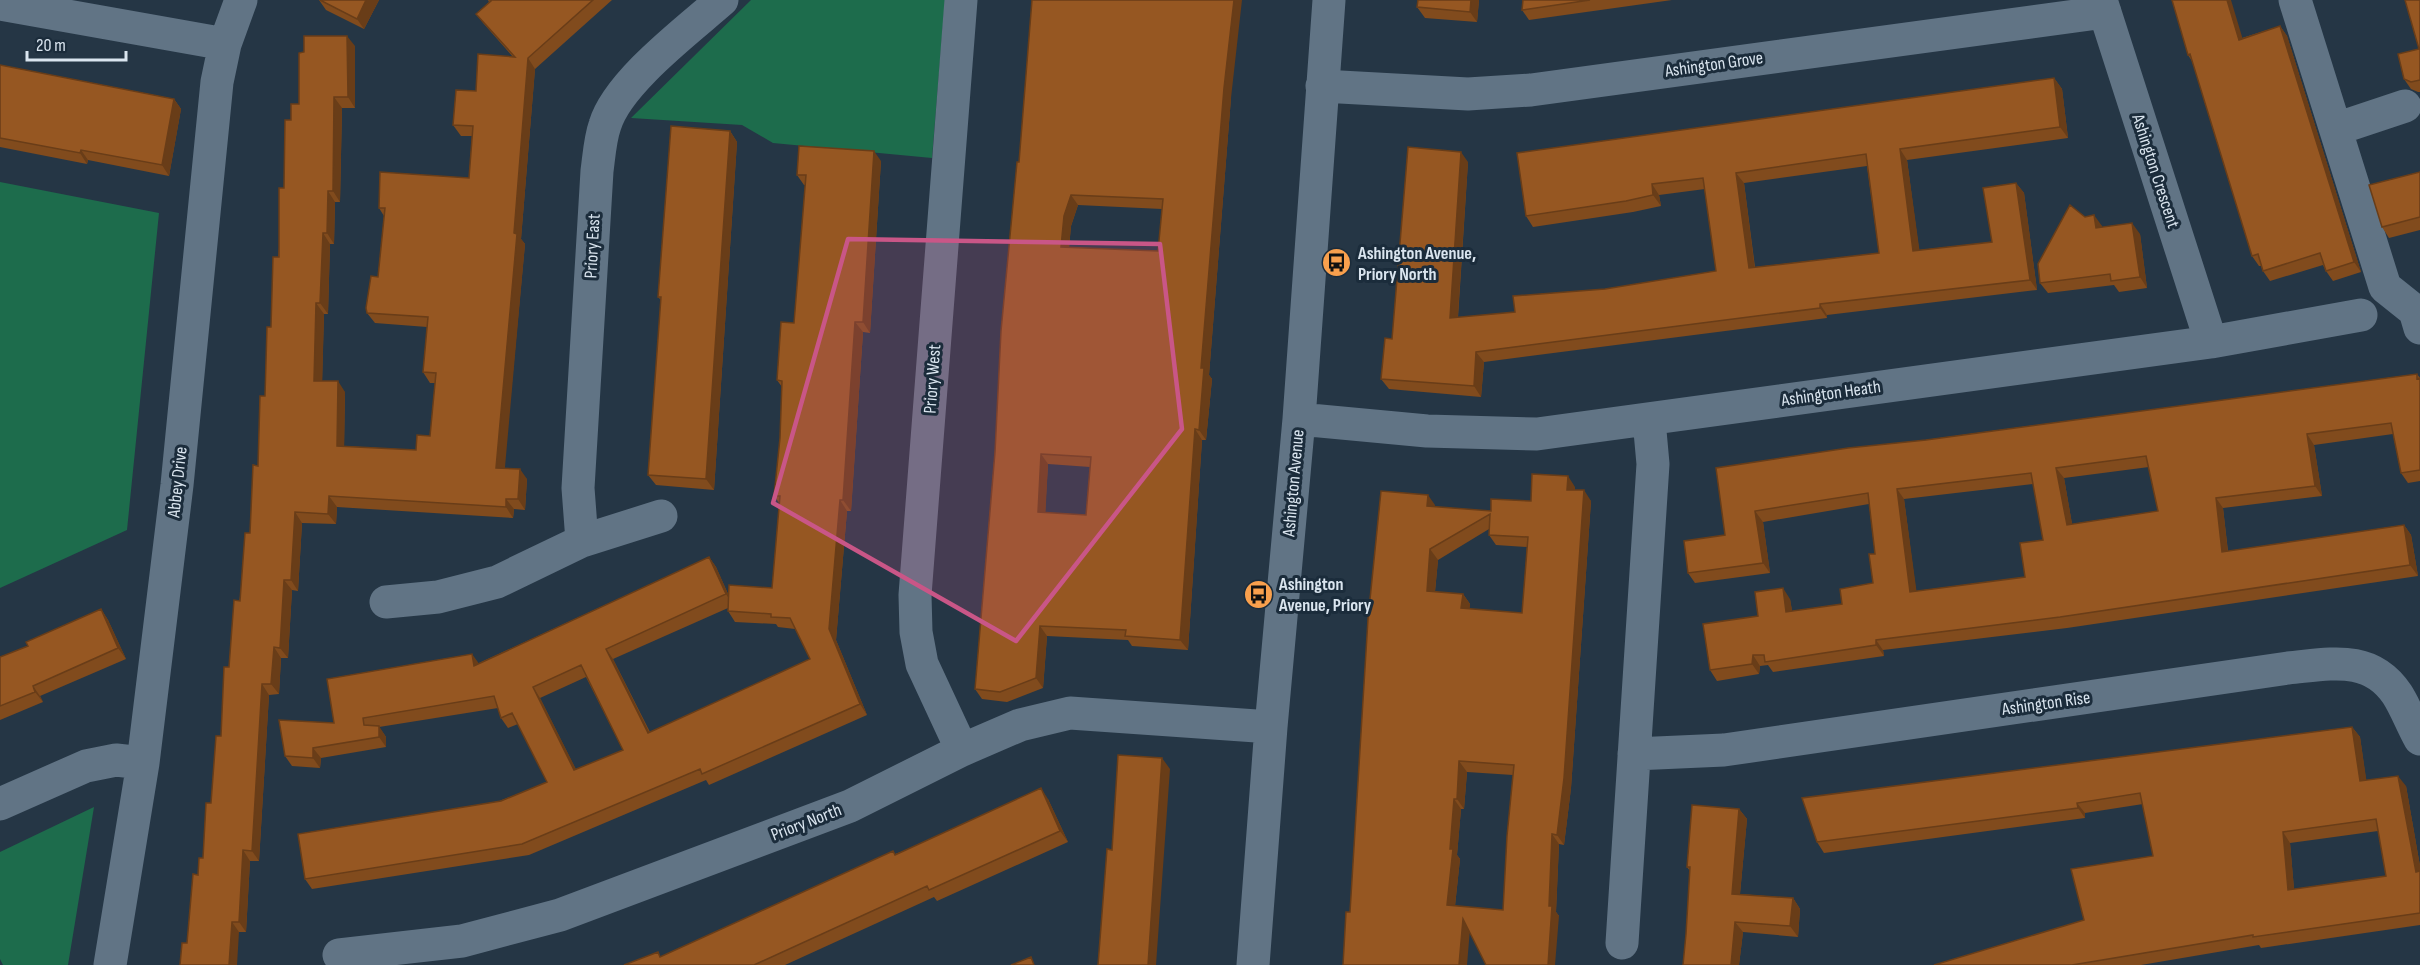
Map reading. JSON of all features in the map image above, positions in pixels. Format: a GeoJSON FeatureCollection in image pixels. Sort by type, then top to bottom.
{"type":"FeatureCollection","features":[{"type":"Feature","properties":{"kind":"street","name":"Abbey Drive"},"geometry":{"type":"LineString","coordinates":[[110,965],[143,763],[177,484],[217,82],[225,44],[241,0]]}},
{"type":"Feature","properties":{"kind":"street","name":"Priory East"},"geometry":{"type":"LineString","coordinates":[[582,541],[578,488],[597,171],[605,125],[612,109],[636,77],[722,0]]}},
{"type":"Feature","properties":{"kind":"street","name":"Priory West"},"geometry":{"type":"LineString","coordinates":[[961,0],[915,595],[916,632],[922,664],[962,750]]}},
{"type":"Feature","properties":{"kind":"street","name":"Ashington Avenue"},"geometry":{"type":"LineString","coordinates":[[1253,965],[1270,727],[1299,419],[1329,0]]}},
{"type":"Feature","properties":{"kind":"street"},"geometry":{"type":"LineString","coordinates":[[2295,0],[2385,286],[2418,316]]}},
{"type":"Feature","properties":{"kind":"street"},"geometry":{"type":"LineString","coordinates":[[0,4],[225,44]]}},
{"type":"Feature","properties":{"kind":"street","name":"Ashington Grove"},"geometry":{"type":"LineString","coordinates":[[1322,86],[1468,94],[1531,90],[2103,6]]}},
{"type":"Feature","properties":{"kind":"street","name":"Ashington Crescent"},"geometry":{"type":"LineString","coordinates":[[2103,6],[2211,342]]}},
{"type":"Feature","properties":{"kind":"street"},"geometry":{"type":"LineString","coordinates":[[2336,129],[2405,106]]}},
{"type":"Feature","properties":{"kind":"street","name":"Ashington Heath"},"geometry":{"type":"LineString","coordinates":[[1299,419],[1479,434],[1537,434],[1648,420],[1815,394],[2211,342],[2361,315]]}},
{"type":"Feature","properties":{"kind":"street"},"geometry":{"type":"LineString","coordinates":[[1622,943],[1653,464],[1648,420]]}},
{"type":"Feature","properties":{"kind":"street"},"geometry":{"type":"LineString","coordinates":[[386,602],[438,597],[497,582],[582,541],[661,516]]}},
{"type":"Feature","properties":{"kind":"street","name":"Ashington Rise"},"geometry":{"type":"LineString","coordinates":[[1634,754],[1724,750],[2276,670],[2332,664],[2361,665],[2381,674],[2398,695],[2420,739]]}},
{"type":"Feature","properties":{"kind":"street","name":"Priory North"},"geometry":{"type":"LineString","coordinates":[[339,955],[462,941],[560,915],[850,806],[962,750],[1020,725],[1070,713],[1270,727]]}},
{"type":"Feature","properties":{"kind":"street"},"geometry":{"type":"LineString","coordinates":[[0,804],[86,766],[116,760],[143,763]]}},
{"type":"Feature","properties":{"kind":"highlighted area"},"geometry":{"type":"Polygon","coordinates":[[[848,239],[1160,244],[1182,429],[1016,641],[773,503],[848,239]]]}},
{"type":"Feature","properties":{"kind":"green space"},"geometry":{"type":"Polygon","coordinates":[[[751,0],[945,0],[932,158],[773,143],[742,125],[631,118],[751,0]]]}},
{"type":"Feature","properties":{"kind":"green space"},"geometry":{"type":"Polygon","coordinates":[[[0,182],[159,213],[127,530],[0,588],[0,182]]]}},
{"type":"Feature","properties":{"kind":"green space"},"geometry":{"type":"Polygon","coordinates":[[[94,807],[68,965],[3,965],[0,959],[0,852],[94,807]]]}},
{"type":"Feature","properties":{"kind":"building"},"geometry":{"type":"Polygon","coordinates":[[[320,0],[366,0],[357,19],[320,0]]]}},
{"type":"Feature","properties":{"kind":"building"},"geometry":{"type":"Polygon","coordinates":[[[490,0],[593,0],[528,58],[514,233],[517,234],[496,468],[520,469],[518,499],[506,499],[506,507],[329,496],[328,514],[295,512],[291,580],[284,580],[280,648],[274,647],[271,684],[262,684],[252,851],[243,850],[239,922],[232,922],[229,965],[180,965],[182,943],[187,943],[193,874],[198,875],[199,858],[203,858],[206,803],[211,803],[216,736],[221,736],[224,667],[229,667],[234,600],[240,601],[245,533],[250,533],[253,465],[258,466],[260,396],[265,396],[267,327],[271,327],[273,257],[279,257],[279,188],[284,188],[285,120],[291,120],[291,104],[299,104],[299,53],[304,52],[304,36],[347,36],[348,97],[334,97],[333,191],[328,191],[327,233],[323,233],[320,303],[316,303],[314,381],[338,381],[337,446],[416,450],[417,435],[430,436],[436,373],[423,372],[428,317],[367,313],[366,308],[371,276],[378,277],[385,208],[379,208],[380,172],[469,178],[473,126],[453,125],[456,90],[476,91],[478,54],[515,57],[476,14],[490,0]]]}},
{"type":"Feature","properties":{"kind":"building"},"geometry":{"type":"Polygon","coordinates":[[[1032,0],[1234,0],[1224,88],[1201,368],[1204,368],[1199,430],[1195,429],[1180,640],[1125,636],[1126,630],[1040,626],[1036,678],[1000,692],[975,689],[995,452],[1001,331],[1017,162],[1019,162],[1032,0]],[[1071,195],[1064,216],[1061,247],[1158,251],[1163,199],[1071,195]],[[1041,454],[1038,512],[1086,515],[1091,457],[1041,454]]]}},
{"type":"Feature","properties":{"kind":"building"},"geometry":{"type":"Polygon","coordinates":[[[1418,0],[1471,0],[1470,12],[1417,7],[1418,0]]]}},
{"type":"Feature","properties":{"kind":"building"},"geometry":{"type":"Polygon","coordinates":[[[1523,0],[1590,0],[1522,10],[1523,0]]]}},
{"type":"Feature","properties":{"kind":"building"},"geometry":{"type":"Polygon","coordinates":[[[2172,0],[2227,0],[2239,40],[2280,26],[2354,262],[2326,271],[2320,253],[2263,271],[2258,254],[2252,256],[2172,0]]]}},
{"type":"Feature","properties":{"kind":"building"},"geometry":{"type":"Polygon","coordinates":[[[2405,0],[2420,0],[2420,80],[2411,82],[2404,79],[2398,54],[2419,49],[2405,0]]]}},
{"type":"Feature","properties":{"kind":"building"},"geometry":{"type":"Polygon","coordinates":[[[0,65],[174,99],[162,165],[0,138],[0,65]]]}},
{"type":"Feature","properties":{"kind":"building"},"geometry":{"type":"Polygon","coordinates":[[[2054,78],[2060,127],[1900,149],[1913,251],[1992,242],[1983,188],[2016,183],[2030,280],[1820,304],[1820,308],[1476,352],[1474,386],[1381,379],[1385,338],[1392,339],[1408,147],[1461,152],[1450,318],[1515,312],[1513,296],[1605,289],[1716,271],[1703,178],[1652,184],[1653,195],[1626,201],[1526,216],[1517,153],[2054,78]],[[1866,154],[1736,173],[1749,268],[1879,253],[1866,154]]]}},
{"type":"Feature","properties":{"kind":"building"},"geometry":{"type":"Polygon","coordinates":[[[671,126],[730,131],[706,479],[648,475],[671,126]]]}},
{"type":"Feature","properties":{"kind":"building"},"geometry":{"type":"Polygon","coordinates":[[[799,146],[874,151],[863,322],[855,322],[843,500],[840,500],[829,629],[860,704],[702,774],[700,769],[522,844],[305,879],[298,834],[501,801],[547,782],[512,713],[501,718],[494,696],[363,718],[364,725],[379,726],[379,737],[313,748],[313,758],[285,756],[279,720],[334,723],[327,679],[472,654],[474,666],[709,557],[726,594],[606,649],[648,733],[810,659],[790,618],[771,617],[771,614],[728,611],[729,585],[772,588],[780,496],[774,496],[780,438],[782,381],[777,380],[781,322],[794,323],[806,175],[797,175],[799,146]],[[581,665],[533,687],[574,770],[623,750],[581,665]]]}},
{"type":"Feature","properties":{"kind":"building"},"geometry":{"type":"Polygon","coordinates":[[[2420,172],[2420,217],[2382,227],[2369,185],[2420,172]]]}},
{"type":"Feature","properties":{"kind":"building"},"geometry":{"type":"Polygon","coordinates":[[[2070,205],[2085,217],[2094,215],[2096,228],[2132,223],[2140,277],[2111,281],[2110,274],[2040,283],[2038,264],[2070,205]]]}},
{"type":"Feature","properties":{"kind":"building"},"geometry":{"type":"Polygon","coordinates":[[[2417,374],[2417,379],[2420,378],[2420,470],[2401,473],[2391,423],[2307,434],[2315,486],[2216,498],[2222,552],[2404,525],[2410,565],[2060,617],[1876,640],[1876,645],[1765,662],[1764,655],[1753,655],[1752,664],[1710,670],[1703,624],[1758,616],[1755,592],[1783,588],[1786,612],[1842,604],[1840,589],[1873,583],[1869,554],[1875,554],[1868,493],[1755,511],[1763,563],[1688,573],[1684,541],[1725,535],[1716,468],[1848,448],[1926,440],[2417,374]],[[2146,456],[2056,468],[2067,525],[2158,511],[2146,456]],[[2031,473],[1897,489],[1910,592],[2025,577],[2020,543],[2043,540],[2031,473]]]}},
{"type":"Feature","properties":{"kind":"building"},"geometry":{"type":"Polygon","coordinates":[[[1532,474],[1568,476],[1567,490],[1584,490],[1564,778],[1557,835],[1552,834],[1549,906],[1552,906],[1548,965],[1486,965],[1463,919],[1459,965],[1343,965],[1346,912],[1350,912],[1368,619],[1381,491],[1428,495],[1427,506],[1491,511],[1491,499],[1531,501],[1532,474]],[[1490,514],[1430,549],[1427,591],[1463,594],[1461,608],[1522,613],[1528,537],[1489,535],[1490,514]],[[1459,761],[1457,799],[1454,799],[1450,849],[1453,849],[1447,905],[1503,910],[1514,765],[1459,761]]]}},
{"type":"Feature","properties":{"kind":"building"},"geometry":{"type":"Polygon","coordinates":[[[101,609],[118,648],[33,686],[35,692],[0,706],[0,657],[28,646],[26,642],[101,609]]]}},
{"type":"Feature","properties":{"kind":"building"},"geometry":{"type":"Polygon","coordinates":[[[2352,727],[2360,781],[2398,776],[2416,872],[2420,871],[2420,913],[2253,937],[2253,935],[2072,965],[1934,965],[2084,920],[2071,869],[2153,856],[2140,793],[2077,803],[2078,808],[1817,842],[1802,798],[2352,727]],[[2376,819],[2283,832],[2288,890],[2386,876],[2376,819]]]}},
{"type":"Feature","properties":{"kind":"building"},"geometry":{"type":"Polygon","coordinates":[[[1118,755],[1162,758],[1148,965],[1098,965],[1107,849],[1112,850],[1118,755]]]}},
{"type":"Feature","properties":{"kind":"building"},"geometry":{"type":"Polygon","coordinates":[[[1041,788],[1060,831],[929,890],[927,886],[754,965],[624,965],[658,952],[660,957],[893,851],[895,855],[1041,788]]]}},
{"type":"Feature","properties":{"kind":"building"},"geometry":{"type":"Polygon","coordinates":[[[1692,805],[1739,809],[1732,894],[1793,898],[1790,926],[1735,922],[1731,965],[1683,965],[1692,805]]]}},
{"type":"Feature","properties":{"kind":"building"},"geometry":{"type":"Polygon","coordinates":[[[1031,957],[1034,965],[1011,965],[1031,957]]]}},
{"type":"Feature","properties":{"kind":"place","name":"Ashington Avenue, Priory North"},"geometry":{"type":"Point","coordinates":[1337,263]}},
{"type":"Feature","properties":{"kind":"place","name":"Ashington Avenue, Priory"},"geometry":{"type":"Point","coordinates":[1258,594]}}]}
